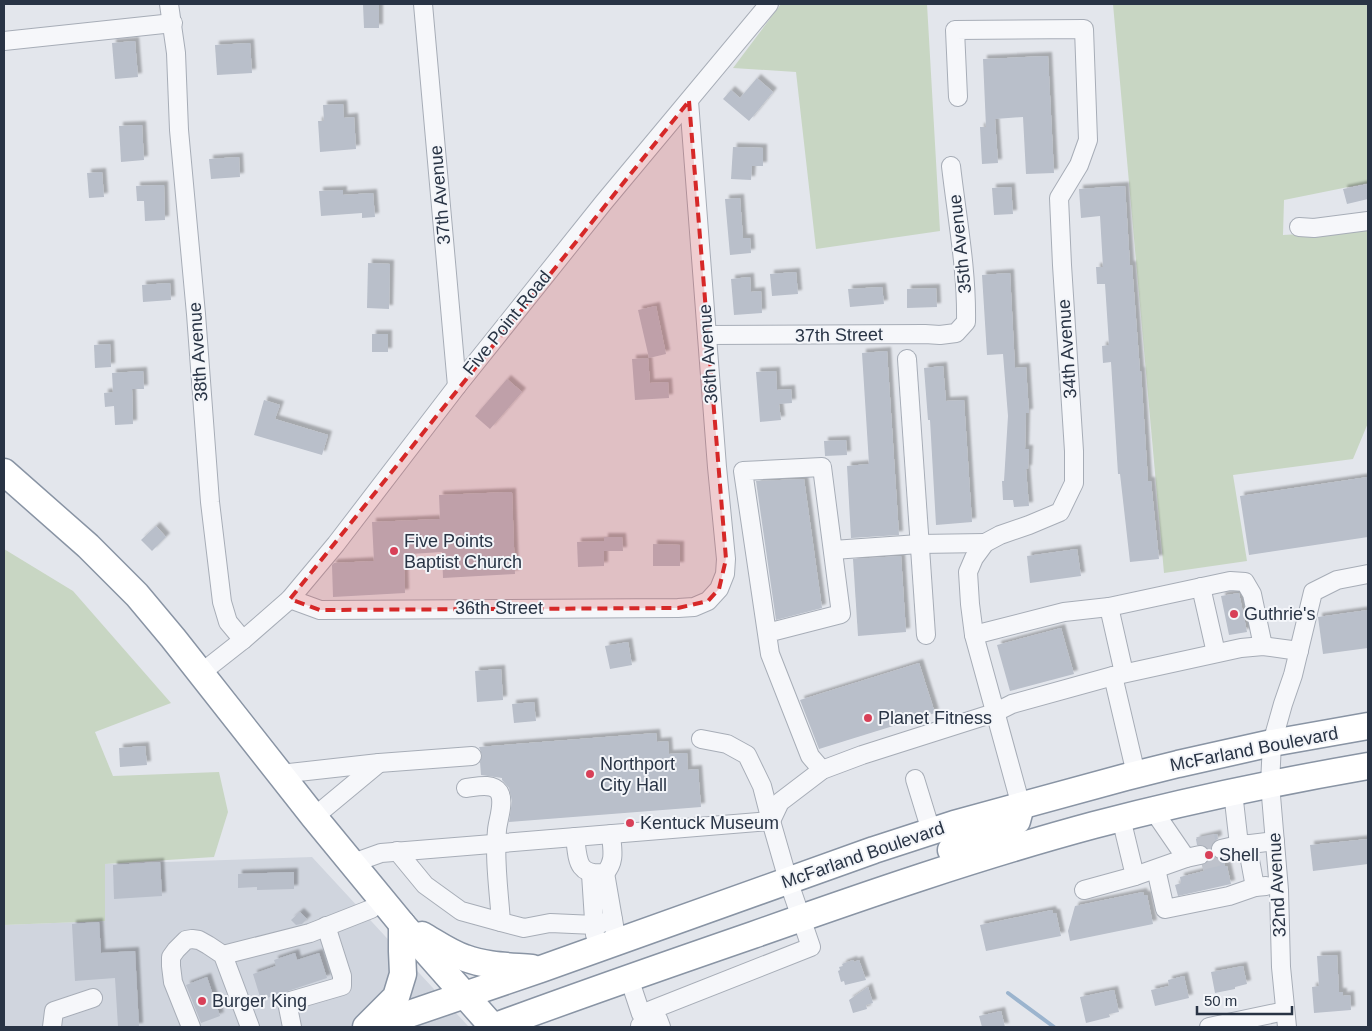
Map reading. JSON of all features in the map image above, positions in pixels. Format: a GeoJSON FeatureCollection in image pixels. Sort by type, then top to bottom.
{"type":"FeatureCollection","features":[{"type":"Feature","properties":{"kind":"highway"},"geometry":{"type":"LineString","coordinates":[[4,472],[88,546],[137,595],[402,924],[493,1027],[911,880],[1039,840],[1153,810],[1233,792],[1368,766]]}},
{"type":"Feature","properties":{"kind":"highway","name":"McFarland Boulevard"},"geometry":{"type":"LineString","coordinates":[[371,1027],[541,969],[605,934],[788,880],[931,832],[1136,774],[1272,743],[1368,726]]}},
{"type":"Feature","properties":{"kind":"highway"},"geometry":{"type":"LineString","coordinates":[[911,880],[921,862],[1000,832],[1017,821],[1021,806]]}},
{"type":"Feature","properties":{"kind":"highway"},"geometry":{"type":"LineString","coordinates":[[402,924],[464,958],[485,964],[541,969]]}},
{"type":"Feature","properties":{"kind":"highway"},"geometry":{"type":"LineString","coordinates":[[365,1027],[396,997],[403,974],[402,924]]}},
{"type":"Feature","properties":{"kind":"highway"},"geometry":{"type":"LineString","coordinates":[[545,1027],[570,999]]}},
{"type":"Feature","properties":{"kind":"street","name":"38th Avenue"},"geometry":{"type":"LineString","coordinates":[[170,4],[176,53],[179,130],[196,314],[210,502],[222,602],[228,622],[243,640]]}},
{"type":"Feature","properties":{"kind":"street","name":"37th Avenue"},"geometry":{"type":"LineString","coordinates":[[423,4],[427,30],[457,386]]}},
{"type":"Feature","properties":{"kind":"street","name":"Five Point Road"},"geometry":{"type":"LineString","coordinates":[[243,640],[290,599],[336,544],[457,386],[604,202],[769,4]]}},
{"type":"Feature","properties":{"kind":"street"},"geometry":{"type":"LineString","coordinates":[[4,41],[172,24]]}},
{"type":"Feature","properties":{"kind":"street","name":"34th Avenue"},"geometry":{"type":"LineString","coordinates":[[958,97],[955,30],[1084,29],[1088,140],[1079,165],[1059,198],[1074,451],[1074,482],[1060,512],[1000,535],[985,543]]}},
{"type":"Feature","properties":{"kind":"street","name":"36th Avenue"},"geometry":{"type":"LineString","coordinates":[[689,101],[726,559],[725,574],[719,589],[708,602]]}},
{"type":"Feature","properties":{"kind":"street","name":"35th Avenue"},"geometry":{"type":"LineString","coordinates":[[951,166],[964,275],[966,322]]}},
{"type":"Feature","properties":{"kind":"street"},"geometry":{"type":"LineString","coordinates":[[1299,227],[1314,228],[1368,221]]}},
{"type":"Feature","properties":{"kind":"street","name":"37th Street"},"geometry":{"type":"LineString","coordinates":[[707,335],[940,335],[956,333],[966,322]]}},
{"type":"Feature","properties":{"kind":"street"},"geometry":{"type":"LineString","coordinates":[[907,359],[926,636]]}},
{"type":"Feature","properties":{"kind":"street"},"geometry":{"type":"LineString","coordinates":[[767,633],[841,614],[822,467],[743,471],[770,654],[810,756],[822,770]]}},
{"type":"Feature","properties":{"kind":"street"},"geometry":{"type":"LineString","coordinates":[[833,550],[919,544],[985,543]]}},
{"type":"Feature","properties":{"kind":"street"},"geometry":{"type":"LineString","coordinates":[[985,543],[974,558],[968,572],[974,635],[1021,806]]}},
{"type":"Feature","properties":{"kind":"street","name":"32nd Avenue"},"geometry":{"type":"LineString","coordinates":[[1286,1019],[1281,967],[1279,884],[1270,784],[1272,743],[1293,675],[1313,592],[1337,580],[1368,574]]}},
{"type":"Feature","properties":{"kind":"street"},"geometry":{"type":"LineString","coordinates":[[974,635],[1064,612],[1109,607],[1230,581],[1245,582],[1252,594],[1263,646]]}},
{"type":"Feature","properties":{"kind":"street"},"geometry":{"type":"LineString","coordinates":[[1201,587],[1216,653]]}},
{"type":"Feature","properties":{"kind":"street","name":"36th Street"},"geometry":{"type":"LineString","coordinates":[[290,599],[320,610],[678,608],[694,607],[708,602]]}},
{"type":"Feature","properties":{"kind":"street"},"geometry":{"type":"LineString","coordinates":[[1109,607],[1136,774]]}},
{"type":"Feature","properties":{"kind":"street"},"geometry":{"type":"LineString","coordinates":[[201,673],[243,640]]}},
{"type":"Feature","properties":{"kind":"street"},"geometry":{"type":"LineString","coordinates":[[771,821],[780,802],[822,770],[862,755],[994,713],[1012,704],[1119,674],[1241,648],[1263,646],[1299,650]]}},
{"type":"Feature","properties":{"kind":"street"},"geometry":{"type":"LineString","coordinates":[[629,978],[647,1024],[811,947],[788,880],[762,786],[747,755],[726,744],[701,739]]}},
{"type":"Feature","properties":{"kind":"street"},"geometry":{"type":"LineString","coordinates":[[280,774],[379,763],[472,756]]}},
{"type":"Feature","properties":{"kind":"street"},"geometry":{"type":"LineString","coordinates":[[314,817],[379,763]]}},
{"type":"Feature","properties":{"kind":"street"},"geometry":{"type":"LineString","coordinates":[[915,779],[931,832]]}},
{"type":"Feature","properties":{"kind":"street"},"geometry":{"type":"LineString","coordinates":[[466,788],[494,787],[499,793],[501,802],[496,843],[500,922]]}},
{"type":"Feature","properties":{"kind":"street"},"geometry":{"type":"LineString","coordinates":[[1233,792],[1230,847],[1256,886]]}},
{"type":"Feature","properties":{"kind":"street"},"geometry":{"type":"LineString","coordinates":[[1084,890],[1135,876],[1195,855],[1153,810]]}},
{"type":"Feature","properties":{"kind":"street"},"geometry":{"type":"LineString","coordinates":[[1121,818],[1135,876]]}},
{"type":"Feature","properties":{"kind":"street"},"geometry":{"type":"LineString","coordinates":[[353,864],[381,853],[771,821]]}},
{"type":"Feature","properties":{"kind":"street"},"geometry":{"type":"LineString","coordinates":[[576,837],[578,862],[585,870],[598,873],[610,867],[613,858],[611,834]]}},
{"type":"Feature","properties":{"kind":"street"},"geometry":{"type":"LineString","coordinates":[[1230,847],[1275,841]]}},
{"type":"Feature","properties":{"kind":"street"},"geometry":{"type":"LineString","coordinates":[[397,852],[425,885],[461,911],[524,928],[550,923],[605,934],[598,873]]}},
{"type":"Feature","properties":{"kind":"street"},"geometry":{"type":"LineString","coordinates":[[1156,868],[1165,909],[1229,896],[1256,886],[1279,884]]}},
{"type":"Feature","properties":{"kind":"street"},"geometry":{"type":"LineString","coordinates":[[223,955],[310,933],[371,909],[382,899]]}},
{"type":"Feature","properties":{"kind":"street"},"geometry":{"type":"LineString","coordinates":[[292,1027],[287,1002],[342,986],[342,976],[326,926]]}},
{"type":"Feature","properties":{"kind":"street"},"geometry":{"type":"LineString","coordinates":[[191,1027],[173,982],[171,958],[181,944],[186,940],[192,939],[199,940],[223,955],[250,1027]]}},
{"type":"Feature","properties":{"kind":"street"},"geometry":{"type":"LineString","coordinates":[[52,1027],[54,1011],[93,998]]}},
{"type":"Feature","properties":{"kind":"street"},"geometry":{"type":"LineString","coordinates":[[1209,1027],[1286,1019]]}},
{"type":"Feature","properties":{"kind":"highlighted area"},"geometry":{"type":"Polygon","coordinates":[[[689,101],[726,559],[719,589],[708,601],[678,608],[320,610],[290,599],[689,101]]]}},
{"type":"Feature","properties":{"kind":"shaded area"},"geometry":{"type":"Polygon","coordinates":[[[312,857],[469,1027],[4,1027],[4,925],[105,921],[105,864],[312,857]]]}},
{"type":"Feature","properties":{"kind":"green space"},"geometry":{"type":"Polygon","coordinates":[[[781,4],[927,4],[940,231],[816,249],[796,72],[733,68],[781,4]]]}},
{"type":"Feature","properties":{"kind":"green space"},"geometry":{"type":"Polygon","coordinates":[[[1113,4],[1368,4],[1368,183],[1284,200],[1283,235],[1368,230],[1368,423],[1353,459],[1233,475],[1247,561],[1164,573],[1113,4]]]}},
{"type":"Feature","properties":{"kind":"green space"},"geometry":{"type":"Polygon","coordinates":[[[4,549],[73,591],[171,703],[95,732],[113,776],[219,772],[228,812],[214,857],[105,864],[105,921],[4,925],[4,549]]]}},
{"type":"Feature","properties":{"kind":"building"},"geometry":{"type":"Polygon","coordinates":[[[363,4],[379,4],[379,28],[364,28],[363,4]]]}},
{"type":"Feature","properties":{"kind":"building"},"geometry":{"type":"Polygon","coordinates":[[[135,41],[138,77],[115,79],[112,43],[135,41]]]}},
{"type":"Feature","properties":{"kind":"building"},"geometry":{"type":"Polygon","coordinates":[[[250,43],[252,73],[217,75],[215,45],[250,43]]]}},
{"type":"Feature","properties":{"kind":"building"},"geometry":{"type":"Polygon","coordinates":[[[1048,56],[1054,173],[1026,174],[1023,117],[995,119],[998,163],[982,164],[980,127],[986,127],[983,59],[1048,56]]]}},
{"type":"Feature","properties":{"kind":"building"},"geometry":{"type":"Polygon","coordinates":[[[757,78],[773,92],[749,121],[723,99],[731,90],[740,98],[757,78]]]}},
{"type":"Feature","properties":{"kind":"building"},"geometry":{"type":"Polygon","coordinates":[[[343,104],[344,118],[354,117],[356,149],[320,152],[318,121],[324,121],[323,105],[343,104]]]}},
{"type":"Feature","properties":{"kind":"building"},"geometry":{"type":"Polygon","coordinates":[[[142,125],[144,160],[121,162],[119,126],[142,125]]]}},
{"type":"Feature","properties":{"kind":"building"},"geometry":{"type":"Polygon","coordinates":[[[733,147],[763,148],[763,166],[752,166],[751,180],[731,179],[733,147]]]}},
{"type":"Feature","properties":{"kind":"building"},"geometry":{"type":"Polygon","coordinates":[[[239,157],[240,177],[211,179],[209,159],[239,157]]]}},
{"type":"Feature","properties":{"kind":"building"},"geometry":{"type":"Polygon","coordinates":[[[102,172],[104,197],[89,198],[87,173],[102,172]]]}},
{"type":"Feature","properties":{"kind":"building"},"geometry":{"type":"Polygon","coordinates":[[[1368,184],[1368,199],[1347,204],[1343,189],[1368,184]]]}},
{"type":"Feature","properties":{"kind":"building"},"geometry":{"type":"Polygon","coordinates":[[[164,185],[165,220],[145,221],[144,201],[137,201],[136,186],[164,185]]]}},
{"type":"Feature","properties":{"kind":"building"},"geometry":{"type":"Polygon","coordinates":[[[1125,186],[1130,265],[1132,265],[1141,371],[1148,481],[1151,481],[1159,559],[1130,562],[1120,474],[1118,474],[1111,362],[1103,363],[1102,346],[1109,345],[1105,284],[1097,284],[1096,267],[1103,267],[1100,216],[1081,218],[1079,189],[1125,186]]]}},
{"type":"Feature","properties":{"kind":"building"},"geometry":{"type":"Polygon","coordinates":[[[1011,187],[1013,214],[994,215],[992,188],[1011,187]]]}},
{"type":"Feature","properties":{"kind":"building"},"geometry":{"type":"Polygon","coordinates":[[[343,190],[343,195],[373,193],[375,217],[362,218],[362,213],[321,216],[319,191],[343,190]]]}},
{"type":"Feature","properties":{"kind":"building"},"geometry":{"type":"Polygon","coordinates":[[[740,198],[743,238],[750,238],[751,253],[730,255],[725,199],[740,198]]]}},
{"type":"Feature","properties":{"kind":"building"},"geometry":{"type":"Polygon","coordinates":[[[368,263],[390,264],[389,309],[367,308],[368,263]]]}},
{"type":"Feature","properties":{"kind":"building"},"geometry":{"type":"Polygon","coordinates":[[[796,272],[798,294],[772,296],[770,274],[796,272]]]}},
{"type":"Feature","properties":{"kind":"building"},"geometry":{"type":"Polygon","coordinates":[[[1010,273],[1015,368],[1026,367],[1029,413],[1026,413],[1025,449],[1029,449],[1028,469],[1026,469],[1029,506],[1014,507],[1013,500],[1003,500],[1002,481],[1004,481],[1008,416],[1003,354],[987,355],[982,275],[1010,273]]]}},
{"type":"Feature","properties":{"kind":"building"},"geometry":{"type":"Polygon","coordinates":[[[750,277],[751,292],[761,291],[762,313],[734,315],[731,279],[750,277]]]}},
{"type":"Feature","properties":{"kind":"building"},"geometry":{"type":"Polygon","coordinates":[[[170,283],[171,300],[143,302],[142,285],[170,283]]]}},
{"type":"Feature","properties":{"kind":"building"},"geometry":{"type":"Polygon","coordinates":[[[882,287],[884,304],[850,307],[848,289],[882,287]]]}},
{"type":"Feature","properties":{"kind":"building"},"geometry":{"type":"Polygon","coordinates":[[[936,288],[937,307],[907,308],[907,289],[936,288]]]}},
{"type":"Feature","properties":{"kind":"building"},"geometry":{"type":"Polygon","coordinates":[[[656,306],[666,354],[649,358],[638,310],[656,306]]]}},
{"type":"Feature","properties":{"kind":"building"},"geometry":{"type":"Polygon","coordinates":[[[372,334],[388,334],[388,352],[372,352],[372,334]]]}},
{"type":"Feature","properties":{"kind":"building"},"geometry":{"type":"Polygon","coordinates":[[[110,344],[111,367],[95,368],[94,345],[110,344]]]}},
{"type":"Feature","properties":{"kind":"building"},"geometry":{"type":"Polygon","coordinates":[[[887,351],[899,535],[851,538],[847,466],[869,464],[862,353],[887,351]]]}},
{"type":"Feature","properties":{"kind":"building"},"geometry":{"type":"Polygon","coordinates":[[[648,358],[650,383],[668,382],[669,398],[635,400],[632,359],[648,358]]]}},
{"type":"Feature","properties":{"kind":"building"},"geometry":{"type":"Polygon","coordinates":[[[943,366],[946,401],[964,400],[972,522],[936,525],[930,420],[928,420],[924,368],[943,366]]]}},
{"type":"Feature","properties":{"kind":"building"},"geometry":{"type":"Polygon","coordinates":[[[143,371],[144,389],[132,389],[133,424],[115,425],[114,406],[105,407],[104,393],[113,392],[112,373],[143,371]]]}},
{"type":"Feature","properties":{"kind":"building"},"geometry":{"type":"Polygon","coordinates":[[[776,371],[777,390],[791,389],[792,403],[779,404],[781,420],[760,422],[756,372],[776,371]]]}},
{"type":"Feature","properties":{"kind":"building"},"geometry":{"type":"Polygon","coordinates":[[[507,379],[522,392],[490,429],[475,416],[507,379]]]}},
{"type":"Feature","properties":{"kind":"building"},"geometry":{"type":"Polygon","coordinates":[[[264,400],[280,405],[275,419],[328,435],[322,455],[254,435],[264,400]]]}},
{"type":"Feature","properties":{"kind":"building"},"geometry":{"type":"Polygon","coordinates":[[[846,440],[847,455],[825,456],[824,441],[846,440]]]}},
{"type":"Feature","properties":{"kind":"building"},"geometry":{"type":"Polygon","coordinates":[[[1368,477],[1368,537],[1249,555],[1240,496],[1368,477]]]}},
{"type":"Feature","properties":{"kind":"building"},"geometry":{"type":"Polygon","coordinates":[[[804,479],[822,608],[776,620],[756,481],[804,479]]]}},
{"type":"Feature","properties":{"kind":"building"},"geometry":{"type":"Polygon","coordinates":[[[512,492],[515,574],[443,578],[442,552],[410,554],[411,562],[404,562],[405,593],[333,597],[332,565],[334,563],[374,561],[372,522],[440,519],[439,495],[512,492]]]}},
{"type":"Feature","properties":{"kind":"building"},"geometry":{"type":"Polygon","coordinates":[[[156,526],[166,537],[152,551],[141,540],[156,526]]]}},
{"type":"Feature","properties":{"kind":"building"},"geometry":{"type":"Polygon","coordinates":[[[604,537],[622,537],[623,551],[604,551],[604,566],[578,567],[577,542],[604,541],[604,537]]]}},
{"type":"Feature","properties":{"kind":"building"},"geometry":{"type":"Polygon","coordinates":[[[653,544],[680,545],[680,566],[653,566],[653,544]]]}},
{"type":"Feature","properties":{"kind":"building"},"geometry":{"type":"Polygon","coordinates":[[[1077,549],[1081,576],[1030,583],[1027,556],[1077,549]]]}},
{"type":"Feature","properties":{"kind":"building"},"geometry":{"type":"Polygon","coordinates":[[[901,556],[906,632],[858,636],[853,559],[901,556]]]}},
{"type":"Feature","properties":{"kind":"building","name":"Guthrie's"},"geometry":{"type":"Polygon","coordinates":[[[1239,593],[1247,632],[1229,635],[1221,596],[1239,593]]]}},
{"type":"Feature","properties":{"kind":"building"},"geometry":{"type":"Polygon","coordinates":[[[1368,610],[1368,648],[1323,654],[1318,617],[1368,610]]]}},
{"type":"Feature","properties":{"kind":"building"},"geometry":{"type":"Polygon","coordinates":[[[1061,628],[1074,674],[1010,691],[997,645],[1061,628]]]}},
{"type":"Feature","properties":{"kind":"building"},"geometry":{"type":"Polygon","coordinates":[[[628,642],[632,665],[610,669],[605,646],[628,642]]]}},
{"type":"Feature","properties":{"kind":"building"},"geometry":{"type":"Polygon","coordinates":[[[919,663],[935,713],[819,749],[800,700],[919,663]]]}},
{"type":"Feature","properties":{"kind":"building"},"geometry":{"type":"Polygon","coordinates":[[[501,669],[503,700],[477,702],[475,671],[501,669]]]}},
{"type":"Feature","properties":{"kind":"building"},"geometry":{"type":"Polygon","coordinates":[[[534,702],[536,721],[514,723],[512,704],[534,702]]]}},
{"type":"Feature","properties":{"kind":"building","name":"Northport City Hall"},"geometry":{"type":"Polygon","coordinates":[[[656,733],[657,742],[668,741],[669,754],[687,753],[688,770],[698,769],[701,807],[509,822],[512,801],[509,788],[502,778],[481,775],[480,762],[482,755],[479,747],[656,733]]]}},
{"type":"Feature","properties":{"kind":"building"},"geometry":{"type":"Polygon","coordinates":[[[145,746],[147,765],[120,767],[119,748],[145,746]]]}},
{"type":"Feature","properties":{"kind":"building"},"geometry":{"type":"Polygon","coordinates":[[[1217,834],[1218,839],[1211,845],[1211,852],[1217,859],[1223,859],[1225,866],[1227,866],[1231,884],[1178,896],[1175,885],[1181,883],[1180,877],[1204,871],[1202,865],[1207,863],[1210,858],[1208,848],[1204,845],[1197,845],[1196,839],[1217,834]]]}},
{"type":"Feature","properties":{"kind":"building"},"geometry":{"type":"Polygon","coordinates":[[[1368,839],[1368,864],[1313,871],[1310,845],[1368,839]]]}},
{"type":"Feature","properties":{"kind":"building"},"geometry":{"type":"Polygon","coordinates":[[[160,862],[162,896],[114,899],[113,865],[160,862]]]}},
{"type":"Feature","properties":{"kind":"building"},"geometry":{"type":"Polygon","coordinates":[[[294,872],[294,889],[257,890],[257,887],[238,888],[238,874],[294,872]]]}},
{"type":"Feature","properties":{"kind":"building"},"geometry":{"type":"Polygon","coordinates":[[[1143,892],[1144,895],[1147,895],[1153,924],[1070,941],[1068,931],[1075,906],[1143,892]]]}},
{"type":"Feature","properties":{"kind":"building"},"geometry":{"type":"Polygon","coordinates":[[[1052,910],[1053,913],[1056,913],[1061,936],[986,951],[980,925],[1052,910]]]}},
{"type":"Feature","properties":{"kind":"building"},"geometry":{"type":"Polygon","coordinates":[[[300,912],[307,919],[302,924],[296,925],[291,920],[300,912]]]}},
{"type":"Feature","properties":{"kind":"building"},"geometry":{"type":"Polygon","coordinates":[[[99,922],[101,953],[135,951],[139,1027],[118,1027],[115,978],[75,981],[72,924],[99,922]]]}},
{"type":"Feature","properties":{"kind":"building"},"geometry":{"type":"Polygon","coordinates":[[[295,953],[297,960],[319,953],[327,978],[261,1000],[253,974],[276,966],[274,960],[295,953]]]}},
{"type":"Feature","properties":{"kind":"building"},"geometry":{"type":"Polygon","coordinates":[[[1337,955],[1339,992],[1343,992],[1343,996],[1350,995],[1351,1010],[1314,1013],[1312,987],[1319,986],[1317,956],[1337,955]]]}},
{"type":"Feature","properties":{"kind":"building"},"geometry":{"type":"Polygon","coordinates":[[[853,960],[854,962],[859,960],[866,980],[845,985],[844,981],[841,982],[838,971],[840,970],[839,967],[853,960]]]}},
{"type":"Feature","properties":{"kind":"building"},"geometry":{"type":"Polygon","coordinates":[[[1243,966],[1247,984],[1235,987],[1235,989],[1215,993],[1211,972],[1243,966]]]}},
{"type":"Feature","properties":{"kind":"building"},"geometry":{"type":"Polygon","coordinates":[[[1184,976],[1189,998],[1155,1006],[1151,990],[1169,986],[1168,980],[1184,976]]]}},
{"type":"Feature","properties":{"kind":"building","name":"Burger King"},"geometry":{"type":"Polygon","coordinates":[[[207,977],[220,1016],[201,1023],[186,985],[207,977]]]}},
{"type":"Feature","properties":{"kind":"building"},"geometry":{"type":"Polygon","coordinates":[[[868,987],[873,1003],[866,1005],[867,1009],[853,1013],[849,1000],[868,987]]]}},
{"type":"Feature","properties":{"kind":"building"},"geometry":{"type":"Polygon","coordinates":[[[1114,990],[1119,1012],[1109,1014],[1110,1017],[1086,1023],[1080,997],[1114,990]]]}},
{"type":"Feature","properties":{"kind":"building"},"geometry":{"type":"Polygon","coordinates":[[[1001,1011],[1005,1027],[982,1027],[979,1016],[1001,1011]]]}},
{"type":"Feature","properties":{"kind":"waterway"},"geometry":{"type":"LineString","coordinates":[[1008,993],[1054,1027]]}},
{"type":"Feature","properties":{"kind":"tunnel"},"geometry":{"type":"LineString","coordinates":[[1198,846],[1219,842]]}},
{"type":"Feature","properties":{"kind":"tunnel"},"geometry":{"type":"LineString","coordinates":[[1201,861],[1222,856]]}},
{"type":"Feature","properties":{"kind":"place","name":"Five Points Baptist Church"},"geometry":{"type":"Point","coordinates":[394,551]}},
{"type":"Feature","properties":{"kind":"place","name":"Guthrie's"},"geometry":{"type":"Point","coordinates":[1234,614]}},
{"type":"Feature","properties":{"kind":"place","name":"Planet Fitness"},"geometry":{"type":"Point","coordinates":[868,718]}},
{"type":"Feature","properties":{"kind":"place","name":"Northport City Hall"},"geometry":{"type":"Point","coordinates":[590,774]}},
{"type":"Feature","properties":{"kind":"place","name":"Kentuck Museum"},"geometry":{"type":"Point","coordinates":[630,823]}},
{"type":"Feature","properties":{"kind":"place","name":"Shell"},"geometry":{"type":"Point","coordinates":[1209,855]}},
{"type":"Feature","properties":{"kind":"place","name":"Burger King"},"geometry":{"type":"Point","coordinates":[202,1001]}}]}
